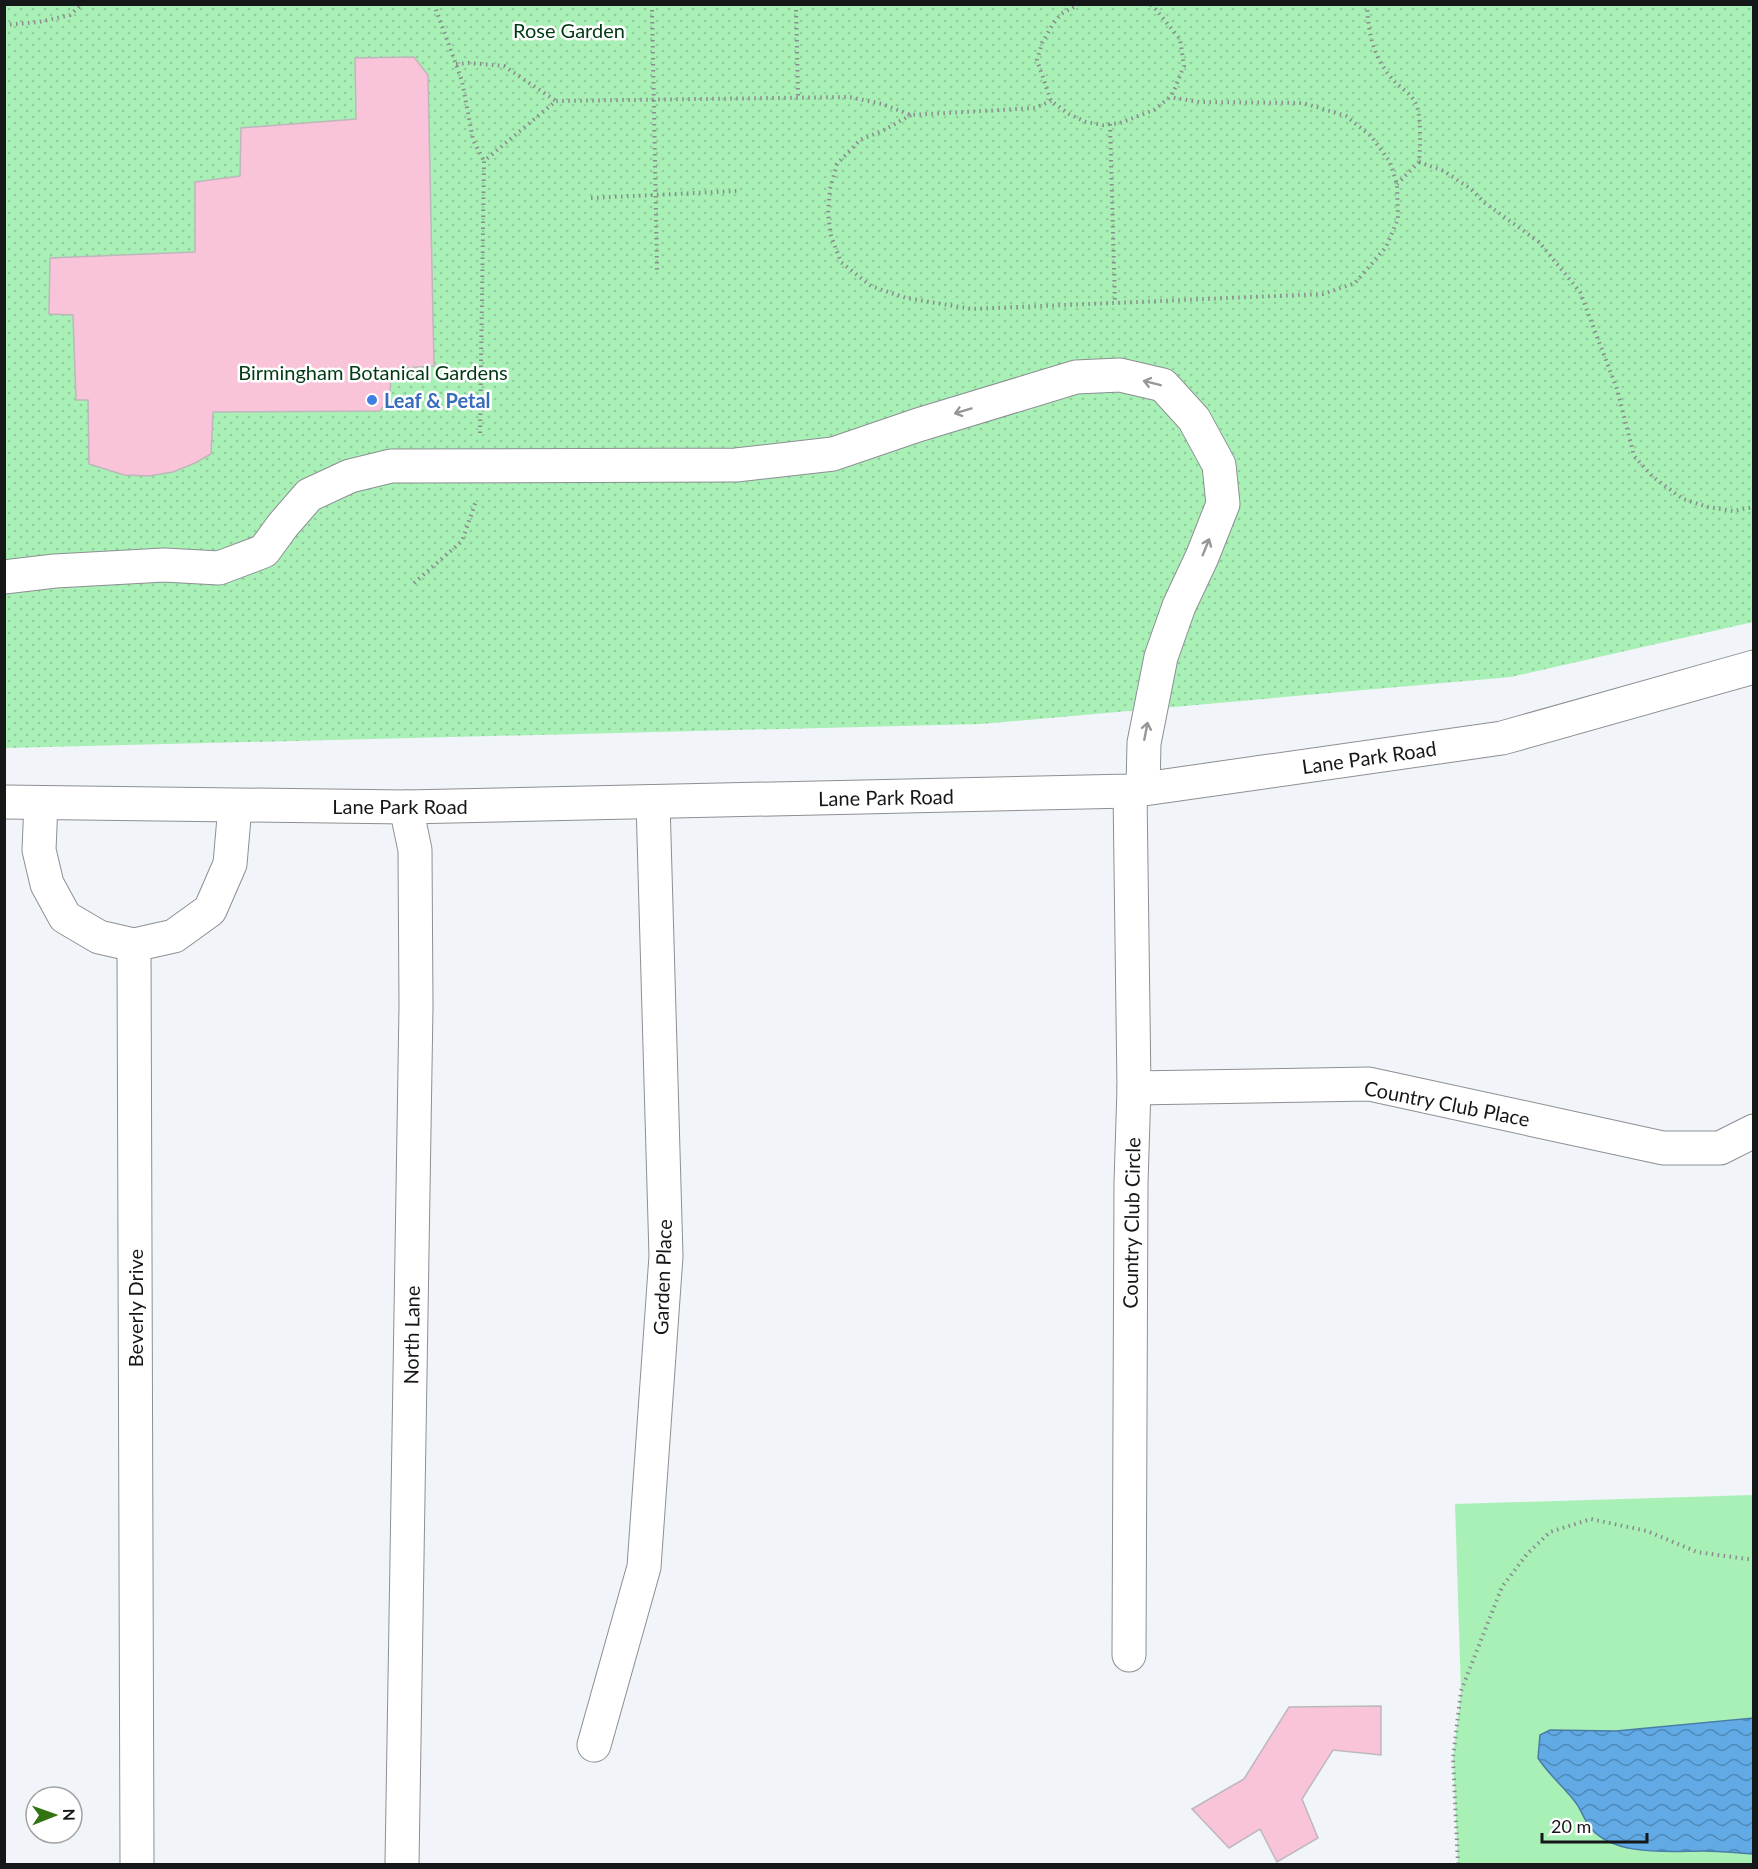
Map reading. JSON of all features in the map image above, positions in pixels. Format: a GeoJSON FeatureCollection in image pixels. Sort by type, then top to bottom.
{"type":"FeatureCollection","features":[{"type":"Feature","properties":{"kind":"street","name":"Country Club Circle"},"geometry":{"type":"LineString","coordinates":[[4,577],[55,571],[164,566],[219,568],[264,551],[309,495],[350,476],[391,466],[736,465],[833,453],[1076,377],[1120,375],[1163,386],[1194,419],[1219,465],[1223,504],[1179,606],[1161,657],[1136,790],[1131,1183],[1129,1655]]}},
{"type":"Feature","properties":{"kind":"street","name":"Lane Park Road"},"geometry":{"type":"LineString","coordinates":[[4,802],[406,807],[1136,790],[1502,738],[1754,667]]}},
{"type":"Feature","properties":{"kind":"street","name":"Garden Place"},"geometry":{"type":"LineString","coordinates":[[594,1744],[644,1567],[666,1256],[653,802]]}},
{"type":"Feature","properties":{"kind":"street"},"geometry":{"type":"LineString","coordinates":[[41,803],[39,850],[47,884],[65,917],[99,937],[134,945],[174,936],[210,910],[230,864],[235,806]]}},
{"type":"Feature","properties":{"kind":"street","name":"North Lane"},"geometry":{"type":"LineString","coordinates":[[402,1864],[417,1007],[415,850],[406,807]]}},
{"type":"Feature","properties":{"kind":"street","name":"Beverly Drive"},"geometry":{"type":"LineString","coordinates":[[134,945],[137,1864]]}},
{"type":"Feature","properties":{"kind":"street","name":"Country Club Place"},"geometry":{"type":"LineString","coordinates":[[1134,1088],[1369,1084],[1663,1148],[1720,1148],[1754,1131]]}},
{"type":"Feature","properties":{"kind":"path"},"geometry":{"type":"LineString","coordinates":[[4,24],[39,22],[70,15],[82,4]]}},
{"type":"Feature","properties":{"kind":"path"},"geometry":{"type":"LineString","coordinates":[[414,584],[462,541],[478,494],[480,465],[484,161],[473,140],[462,81],[434,4]]}},
{"type":"Feature","properties":{"kind":"path"},"geometry":{"type":"LineString","coordinates":[[652,4],[657,270]]}},
{"type":"Feature","properties":{"kind":"path"},"geometry":{"type":"LineString","coordinates":[[796,4],[798,97]]}},
{"type":"Feature","properties":{"kind":"path"},"geometry":{"type":"LineString","coordinates":[[1079,4],[1061,14],[1042,44],[1037,60],[1051,101],[1069,114],[1086,122],[1103,125],[1120,123],[1154,110],[1170,97],[1184,66],[1180,39],[1149,4]]}},
{"type":"Feature","properties":{"kind":"path"},"geometry":{"type":"LineString","coordinates":[[1367,4],[1368,23],[1375,54],[1394,81],[1416,103],[1420,131],[1419,162],[1397,184]]}},
{"type":"Feature","properties":{"kind":"path"},"geometry":{"type":"LineString","coordinates":[[456,64],[504,66],[556,101],[849,97],[882,104],[911,115],[1035,108],[1051,101]]}},
{"type":"Feature","properties":{"kind":"path"},"geometry":{"type":"LineString","coordinates":[[911,115],[860,140],[837,164],[830,189],[828,214],[831,237],[842,262],[871,286],[906,298],[971,309],[1323,294],[1355,283],[1386,247],[1398,219],[1397,184],[1390,162],[1371,136],[1346,116],[1303,103],[1199,102],[1170,97]]}},
{"type":"Feature","properties":{"kind":"path"},"geometry":{"type":"LineString","coordinates":[[484,161],[556,101]]}},
{"type":"Feature","properties":{"kind":"path"},"geometry":{"type":"LineString","coordinates":[[1110,124],[1115,303]]}},
{"type":"Feature","properties":{"kind":"path"},"geometry":{"type":"LineString","coordinates":[[1419,162],[1444,171],[1539,242],[1580,292],[1617,389],[1634,456],[1653,477],[1683,499],[1708,507],[1733,511],[1754,507]]}},
{"type":"Feature","properties":{"kind":"path"},"geometry":{"type":"LineString","coordinates":[[591,198],[737,191]]}},
{"type":"Feature","properties":{"kind":"path"},"geometry":{"type":"LineString","coordinates":[[1458,1864],[1453,1758],[1461,1691],[1502,1587],[1527,1554],[1550,1532],[1591,1519],[1647,1530],[1697,1552],[1754,1560]]}},
{"type":"Feature","properties":{"kind":"green space","name":"Birmingham Botanical Gardens"},"geometry":{"type":"Polygon","coordinates":[[[4,5],[1753,5],[1753,622],[1511,677],[981,724],[5,748],[4,5]]]}},
{"type":"Feature","properties":{"kind":"green space"},"geometry":{"type":"Polygon","coordinates":[[[1753,1495],[1753,1864],[1458,1864],[1453,1758],[1461,1691],[1455,1504],[1753,1495]]]}},
{"type":"Feature","properties":{"kind":"water"},"geometry":{"type":"Polygon","coordinates":[[[1753,1718],[1753,1854],[1643,1850],[1613,1843],[1600,1837],[1590,1827],[1576,1803],[1538,1758],[1540,1735],[1550,1730],[1616,1731],[1753,1718]]]}},
{"type":"Feature","properties":{"kind":"building"},"geometry":{"type":"Polygon","coordinates":[[[414,57],[428,75],[434,366],[391,369],[390,397],[380,411],[213,412],[211,454],[173,472],[149,476],[124,475],[89,464],[88,400],[76,400],[73,315],[49,314],[50,258],[195,252],[195,182],[240,176],[241,128],[356,119],[355,58],[414,57]]]}},
{"type":"Feature","properties":{"kind":"building"},"geometry":{"type":"Polygon","coordinates":[[[1381,1706],[1381,1755],[1333,1750],[1302,1799],[1318,1838],[1277,1862],[1260,1829],[1229,1848],[1192,1809],[1244,1779],[1289,1707],[1381,1706]]]}},
{"type":"Feature","properties":{"kind":"place","name":"Leaf & Petal"},"geometry":{"type":"Point","coordinates":[372,400]}},
{"type":"Feature","properties":{"kind":"park label","name":"Rose Garden"},"geometry":{"type":"Point","coordinates":[569,30]}}]}
